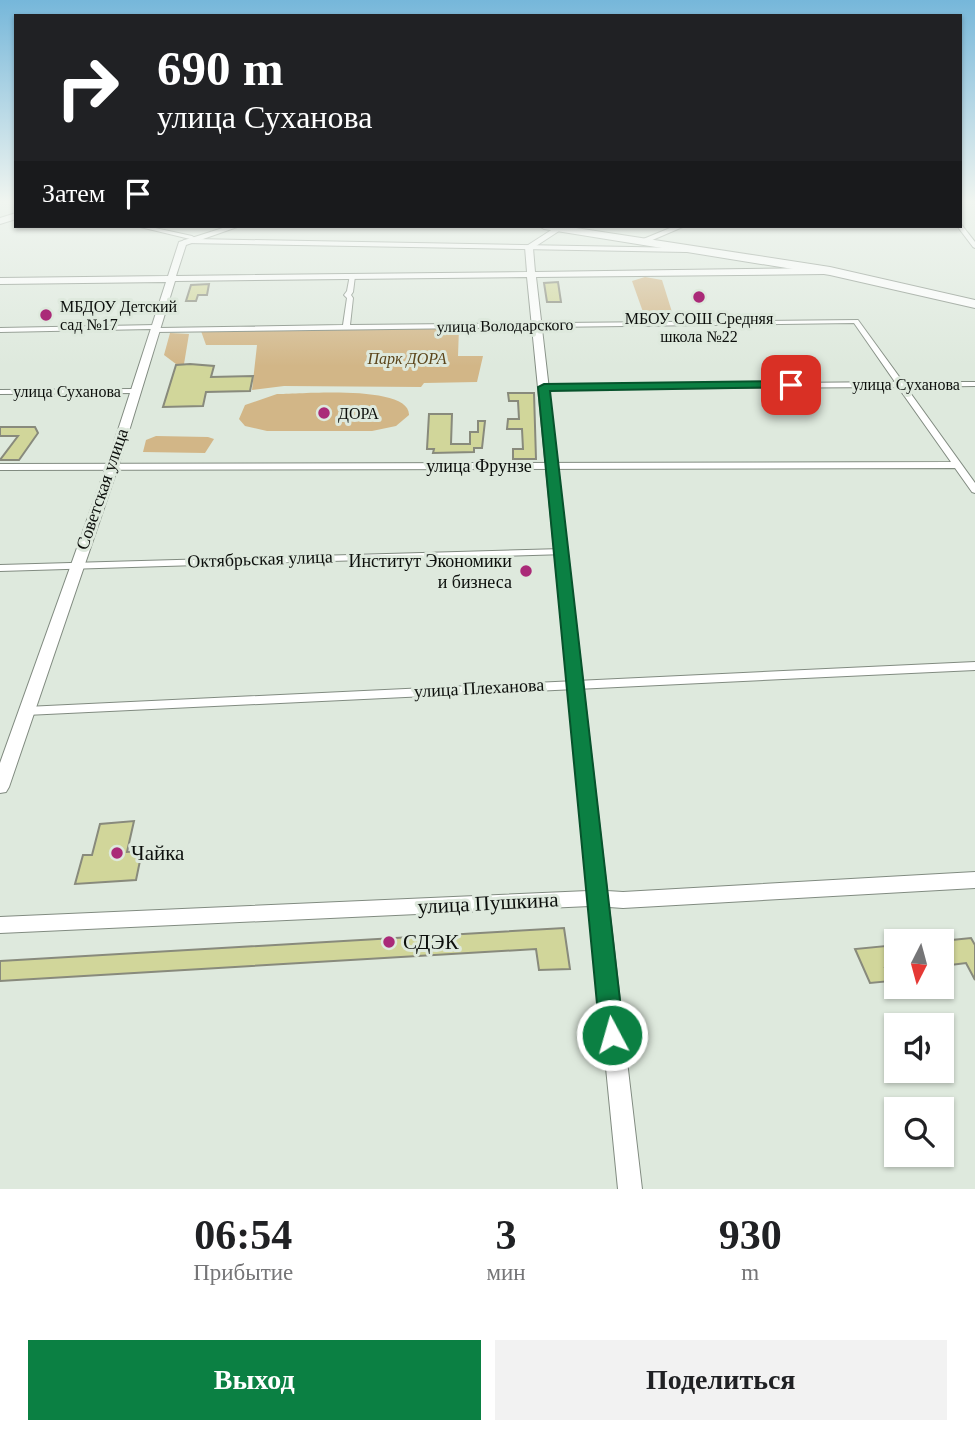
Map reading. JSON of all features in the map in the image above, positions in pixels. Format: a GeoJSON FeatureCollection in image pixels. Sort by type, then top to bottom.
{"type":"FeatureCollection","features":[{"type":"Feature","properties":{"kind":"highway"},"geometry":{"type":"LineString","coordinates":[[732,255],[830,271],[975,303]]}},
{"type":"Feature","properties":{"kind":"main road","name":"Советская улица"},"geometry":{"type":"LineString","coordinates":[[0,787],[112,467],[171,278],[182,255]]}},
{"type":"Feature","properties":{"kind":"main road"},"geometry":{"type":"LineString","coordinates":[[530,255],[630,1189]]}},
{"type":"Feature","properties":{"kind":"main road"},"geometry":{"type":"LineString","coordinates":[[0,281],[830,271]]}},
{"type":"Feature","properties":{"kind":"main road","name":"улица Пушкина"},"geometry":{"type":"LineString","coordinates":[[0,925],[597,898],[623,900],[975,880]]}},
{"type":"Feature","properties":{"kind":"street"},"geometry":{"type":"LineString","coordinates":[[346,327],[350,298],[346,295],[350,292],[352,276]]}},
{"type":"Feature","properties":{"kind":"street","name":"улица Володарского"},"geometry":{"type":"LineString","coordinates":[[0,330],[856,321],[903,384]]}},
{"type":"Feature","properties":{"kind":"street"},"geometry":{"type":"LineString","coordinates":[[903,384],[975,490]]}},
{"type":"Feature","properties":{"kind":"street","name":"улица Суханова"},"geometry":{"type":"LineString","coordinates":[[544,387],[975,384]]}},
{"type":"Feature","properties":{"kind":"street","name":"улица Суханова"},"geometry":{"type":"LineString","coordinates":[[0,392],[134,391]]}},
{"type":"Feature","properties":{"kind":"street","name":"улица Фрунзе"},"geometry":{"type":"LineString","coordinates":[[0,467],[957,465]]}},
{"type":"Feature","properties":{"kind":"street","name":"Октябрьская улица"},"geometry":{"type":"LineString","coordinates":[[0,568],[562,552]]}},
{"type":"Feature","properties":{"kind":"street","name":"улица Плеханова"},"geometry":{"type":"LineString","coordinates":[[26,711],[975,666]]}},
{"type":"Feature","properties":{"kind":"green space"},"geometry":{"type":"Polygon","coordinates":[[[645,277],[662,280],[672,312],[659,315],[643,312],[632,281],[645,277]]]}},
{"type":"Feature","properties":{"kind":"green space","name":"Парк ДОРА"},"geometry":{"type":"Polygon","coordinates":[[[459,328],[458,356],[483,356],[477,382],[424,383],[421,387],[284,386],[252,390],[257,345],[206,345],[201,331],[459,328]]]}},
{"type":"Feature","properties":{"kind":"green space"},"geometry":{"type":"Polygon","coordinates":[[[170,333],[189,334],[184,364],[176,364],[164,355],[170,333]]]}},
{"type":"Feature","properties":{"kind":"green space","name":"ДОРА"},"geometry":{"type":"Polygon","coordinates":[[[329,392],[374,395],[405,405],[409,415],[396,426],[372,431],[267,431],[245,426],[239,419],[245,405],[277,394],[329,392]]]}},
{"type":"Feature","properties":{"kind":"green space"},"geometry":{"type":"Polygon","coordinates":[[[156,436],[214,439],[205,453],[143,452],[146,440],[156,436]]]}},
{"type":"Feature","properties":{"kind":"building"},"geometry":{"type":"Polygon","coordinates":[[[558,282],[561,302],[547,302],[544,283],[558,282]]]}},
{"type":"Feature","properties":{"kind":"building"},"geometry":{"type":"Polygon","coordinates":[[[209,284],[207,295],[198,295],[196,301],[186,301],[191,285],[209,284]]]}},
{"type":"Feature","properties":{"kind":"building"},"geometry":{"type":"Polygon","coordinates":[[[176,365],[214,366],[211,377],[253,376],[250,391],[206,392],[203,406],[163,407],[176,365]]]}},
{"type":"Feature","properties":{"kind":"building"},"geometry":{"type":"Polygon","coordinates":[[[508,393],[534,393],[536,459],[513,459],[513,449],[523,449],[522,429],[507,429],[508,419],[519,419],[518,401],[509,401],[508,393]]]}},
{"type":"Feature","properties":{"kind":"building"},"geometry":{"type":"Polygon","coordinates":[[[429,414],[452,414],[451,444],[470,444],[470,432],[478,432],[478,421],[485,421],[482,448],[474,448],[474,452],[433,453],[434,449],[427,449],[429,414]]]}},
{"type":"Feature","properties":{"kind":"building"},"geometry":{"type":"Polygon","coordinates":[[[0,427],[35,427],[38,433],[19,460],[0,460],[18,436],[0,436],[0,427]]]}},
{"type":"Feature","properties":{"kind":"building","name":"Чайка"},"geometry":{"type":"Polygon","coordinates":[[[134,821],[127,852],[142,851],[136,880],[75,884],[83,855],[92,855],[100,824],[134,821]]]}},
{"type":"Feature","properties":{"kind":"building"},"geometry":{"type":"Polygon","coordinates":[[[564,928],[570,969],[539,970],[536,949],[0,981],[0,961],[564,928]]]}},
{"type":"Feature","properties":{"kind":"building"},"geometry":{"type":"Polygon","coordinates":[[[971,938],[975,945],[975,980],[966,963],[954,964],[954,940],[971,938]]]}},
{"type":"Feature","properties":{"kind":"building"},"geometry":{"type":"Polygon","coordinates":[[[884,946],[884,982],[870,983],[855,949],[884,946]]]}},
{"type":"Feature","properties":{"kind":"place","name":"МБОУ СОШ Средняя школа №22"},"geometry":{"type":"Point","coordinates":[699,297]}},
{"type":"Feature","properties":{"kind":"place","name":"МБДОУ Детский сад №17"},"geometry":{"type":"Point","coordinates":[46,315]}},
{"type":"Feature","properties":{"kind":"place","name":"ДОРА"},"geometry":{"type":"Point","coordinates":[324,413]}},
{"type":"Feature","properties":{"kind":"place","name":"Институт Экономики и бизнеса"},"geometry":{"type":"Point","coordinates":[526,571]}},
{"type":"Feature","properties":{"kind":"place","name":"Чайка"},"geometry":{"type":"Point","coordinates":[117,853]}},
{"type":"Feature","properties":{"kind":"place","name":"СДЭК"},"geometry":{"type":"Point","coordinates":[389,942]}},
{"type":"Feature","properties":{"kind":"route"},"geometry":{"type":"LineString","coordinates":[[612,1035],[544,387],[791,385]]}}]}
